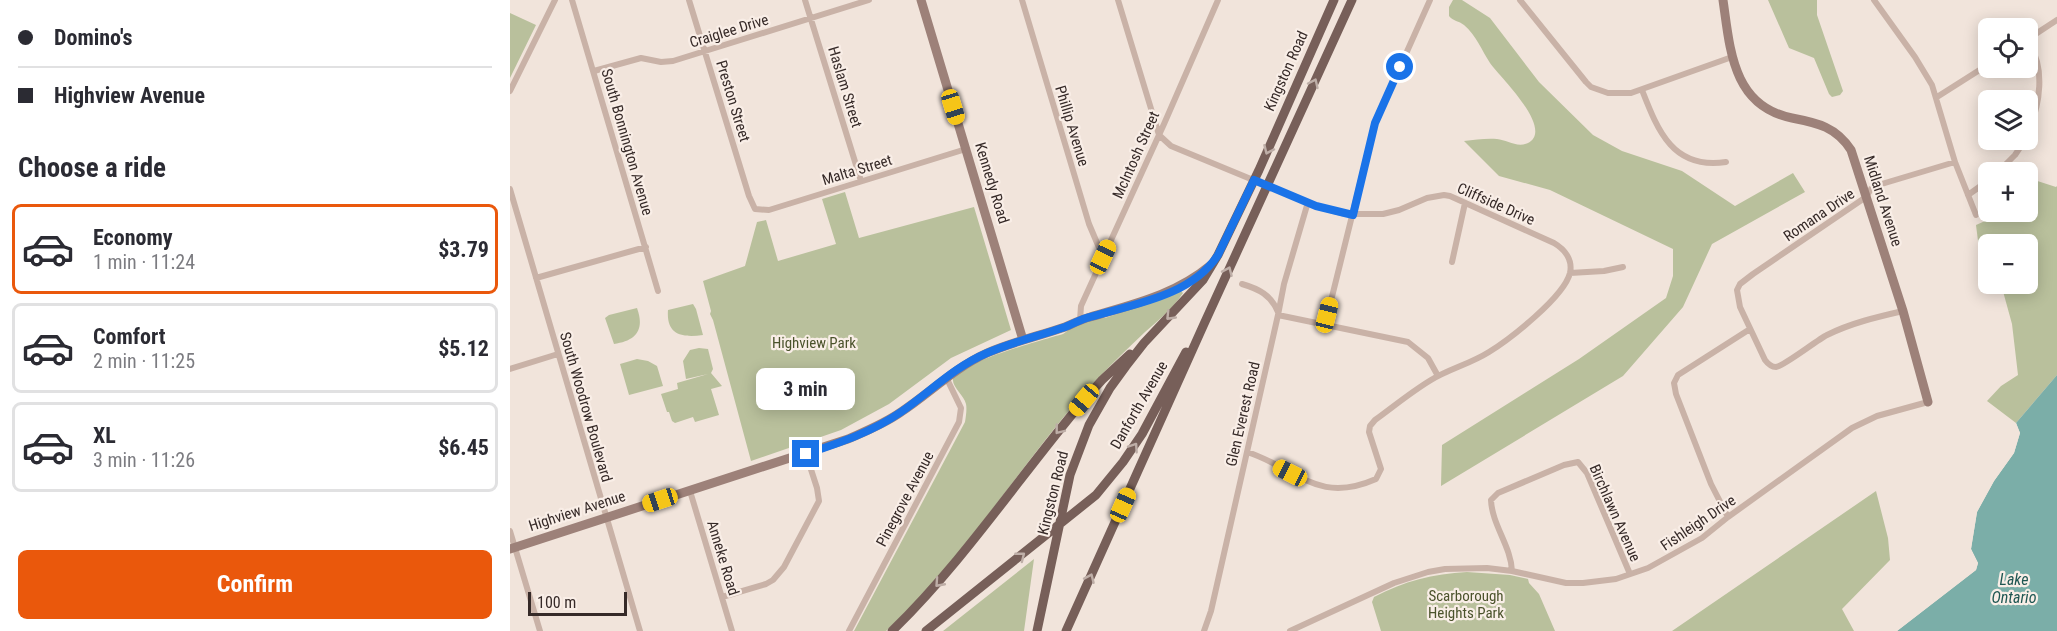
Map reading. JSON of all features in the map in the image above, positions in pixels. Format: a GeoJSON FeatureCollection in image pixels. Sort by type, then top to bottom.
{"type":"FeatureCollection","features":[{"type":"Feature","properties":{"kind":"main road","name":"Kingston Road"},"geometry":{"type":"LineString","coordinates":[[1036,631],[1061,510],[1076,458],[1089,425],[1110,388],[1144,343],[1203,280],[1218,255],[1334,0]]}},
{"type":"Feature","properties":{"kind":"main road","name":"Kingston Road"},"geometry":{"type":"LineString","coordinates":[[1066,631],[1203,324],[1352,0]]}},
{"type":"Feature","properties":{"kind":"main road","name":"Danforth Avenue"},"geometry":{"type":"LineString","coordinates":[[926,631],[1085,505],[1106,484],[1142,434],[1203,324]]}},
{"type":"Feature","properties":{"kind":"main road","name":"Danforth Avenue"},"geometry":{"type":"LineString","coordinates":[[892,631],[958,560],[1084,400],[1102,380],[1144,343]]}},
{"type":"Feature","properties":{"kind":"street"},"geometry":{"type":"LineString","coordinates":[[510,91],[555,0]]}},
{"type":"Feature","properties":{"kind":"street","name":"South Bonnington Avenue"},"geometry":{"type":"LineString","coordinates":[[572,0],[658,291]]}},
{"type":"Feature","properties":{"kind":"street","name":"Preston Street"},"geometry":{"type":"LineString","coordinates":[[690,0],[749,196],[755,209]]}},
{"type":"Feature","properties":{"kind":"street","name":"Haslam Street"},"geometry":{"type":"LineString","coordinates":[[805,0],[861,182]]}},
{"type":"Feature","properties":{"kind":"street","name":"Craiglee Drive"},"geometry":{"type":"LineString","coordinates":[[594,71],[641,58],[661,62],[673,61],[869,0]]}},
{"type":"Feature","properties":{"kind":"street","name":"Kennedy Road"},"geometry":{"type":"LineString","coordinates":[[921,0],[1023,340]]}},
{"type":"Feature","properties":{"kind":"street","name":"Phillip Avenue"},"geometry":{"type":"LineString","coordinates":[[1022,0],[1089,224],[1103,257]]}},
{"type":"Feature","properties":{"kind":"street"},"geometry":{"type":"LineString","coordinates":[[1118,0],[1159,135]]}},
{"type":"Feature","properties":{"kind":"street"},"geometry":{"type":"LineString","coordinates":[[1325,325],[1375,123],[1430,0]]}},
{"type":"Feature","properties":{"kind":"street"},"geometry":{"type":"LineString","coordinates":[[1520,0],[1576,71],[1592,87],[1608,93],[1621,94],[1642,90],[1732,57]]}},
{"type":"Feature","properties":{"kind":"street","name":"Midland Avenue"},"geometry":{"type":"LineString","coordinates":[[1723,0],[1732,57],[1742,82],[1751,94],[1763,105],[1789,117],[1822,124],[1838,134],[1851,150],[1903,311],[1928,402]]}},
{"type":"Feature","properties":{"kind":"street"},"geometry":{"type":"LineString","coordinates":[[1874,0],[1926,73],[1937,97],[1955,162],[1976,215]]}},
{"type":"Feature","properties":{"kind":"street","name":"McIntosh Street"},"geometry":{"type":"LineString","coordinates":[[1080,320],[1081,306],[1159,135],[1216,1]]}},
{"type":"Feature","properties":{"kind":"street"},"geometry":{"type":"LineString","coordinates":[[2038,33],[2057,20]]}},
{"type":"Feature","properties":{"kind":"street"},"geometry":{"type":"LineString","coordinates":[[1937,97],[1978,71]]}},
{"type":"Feature","properties":{"kind":"street"},"geometry":{"type":"LineString","coordinates":[[2038,72],[2038,95]]}},
{"type":"Feature","properties":{"kind":"street"},"geometry":{"type":"LineString","coordinates":[[1642,90],[1656,127],[1678,152],[1708,164],[1726,162]]}},
{"type":"Feature","properties":{"kind":"street","name":"Cliffside Drive"},"geometry":{"type":"LineString","coordinates":[[1159,135],[1171,146],[1328,210],[1353,215],[1383,214],[1427,198],[1450,196],[1558,245],[1567,254],[1570,273]]}},
{"type":"Feature","properties":{"kind":"street","name":"Malta Street"},"geometry":{"type":"LineString","coordinates":[[755,209],[769,210],[966,149]]}},
{"type":"Feature","properties":{"kind":"street"},"geometry":{"type":"LineString","coordinates":[[2008,162],[2018,150]]}},
{"type":"Feature","properties":{"kind":"street","name":"Romana Drive"},"geometry":{"type":"LineString","coordinates":[[1750,329],[1737,299],[1740,284],[1866,197],[1875,186],[1955,162]]}},
{"type":"Feature","properties":{"kind":"street"},"geometry":{"type":"LineString","coordinates":[[1968,195],[1978,188]]}},
{"type":"Feature","properties":{"kind":"street","name":"South Woodrow Boulevard"},"geometry":{"type":"LineString","coordinates":[[510,189],[640,631]]}},
{"type":"Feature","properties":{"kind":"street","name":"Glen Everest Road"},"geometry":{"type":"LineString","coordinates":[[1204,631],[1211,611],[1284,284],[1308,202]]}},
{"type":"Feature","properties":{"kind":"street"},"geometry":{"type":"LineString","coordinates":[[1452,262],[1465,203]]}},
{"type":"Feature","properties":{"kind":"street"},"geometry":{"type":"LineString","coordinates":[[536,278],[646,247]]}},
{"type":"Feature","properties":{"kind":"street","name":"Highview Avenue"},"geometry":{"type":"LineString","coordinates":[[512,548],[848,439],[889,420],[972,360],[1080,320],[1146,301],[1196,278],[1211,265]]}},
{"type":"Feature","properties":{"kind":"street"},"geometry":{"type":"LineString","coordinates":[[1247,452],[1309,482],[1328,488],[1350,488],[1376,479],[1381,469],[1369,432],[1375,420],[1438,376],[1470,362],[1509,339],[1552,298],[1570,273],[1604,271],[1623,267]]}},
{"type":"Feature","properties":{"kind":"street"},"geometry":{"type":"LineString","coordinates":[[1242,284],[1265,293],[1274,303],[1278,315],[1408,342],[1428,358],[1438,376]]}},
{"type":"Feature","properties":{"kind":"street"},"geometry":{"type":"LineString","coordinates":[[1728,517],[1704,467],[1676,394],[1674,383],[1678,375],[1750,329],[1765,360],[1776,367],[1807,346],[1839,329],[1903,311]]}},
{"type":"Feature","properties":{"kind":"street"},"geometry":{"type":"LineString","coordinates":[[510,369],[558,354]]}},
{"type":"Feature","properties":{"kind":"street","name":"Pinegrove Avenue"},"geometry":{"type":"LineString","coordinates":[[849,631],[959,422],[961,408],[946,377]]}},
{"type":"Feature","properties":{"kind":"street","name":"Fishleigh Drive"},"geometry":{"type":"LineString","coordinates":[[1290,631],[1394,583],[1428,572],[1466,568],[1512,571],[1566,583],[1603,581],[1630,574],[1677,554],[1702,538],[1852,428],[1877,416],[1928,402]]}},
{"type":"Feature","properties":{"kind":"street"},"geometry":{"type":"LineString","coordinates":[[722,597],[766,584],[773,580],[784,567],[819,501],[806,454]]}},
{"type":"Feature","properties":{"kind":"street","name":"Birchlawn Avenue"},"geometry":{"type":"LineString","coordinates":[[1512,571],[1512,560],[1493,513],[1491,500],[1498,493],[1564,465],[1578,462],[1587,473],[1630,574]]}},
{"type":"Feature","properties":{"kind":"street","name":"Anneke Road"},"geometry":{"type":"LineString","coordinates":[[690,491],[732,631]]}},
{"type":"Feature","properties":{"kind":"street"},"geometry":{"type":"LineString","coordinates":[[510,531],[512,548],[540,631]]}},
{"type":"Feature","properties":{"kind":"green space"},"geometry":{"type":"Polygon","coordinates":[[[1453,0],[1462,0],[1490,18],[1539,82],[1593,135],[1622,151],[1682,171],[1735,206],[1793,173],[1805,192],[1712,244],[1683,307],[1623,376],[1441,486],[1442,445],[1579,359],[1666,298],[1673,276],[1673,249],[1550,190],[1499,176],[1464,141],[1493,139],[1524,144],[1534,136],[1535,126],[1522,103],[1490,63],[1472,33],[1449,16],[1449,7],[1453,0]]]}},
{"type":"Feature","properties":{"kind":"green space"},"geometry":{"type":"Polygon","coordinates":[[[1768,0],[1817,0],[1817,15],[1843,91],[1840,95],[1832,97],[1829,94],[1814,58],[1789,48],[1768,0]]]}},
{"type":"Feature","properties":{"kind":"green space"},"geometry":{"type":"Polygon","coordinates":[[[510,13],[536,25],[510,78],[510,13]]]}},
{"type":"Feature","properties":{"kind":"green space"},"geometry":{"type":"Polygon","coordinates":[[[2038,181],[2057,186],[2057,375],[2016,423],[1987,401],[2001,386],[2018,375],[2012,324],[2004,294],[2038,294],[2038,234],[1978,234],[1978,241],[1976,225],[1983,222],[2038,222],[2038,181]]]}},
{"type":"Feature","properties":{"kind":"green space","name":"Highview Park"},"geometry":{"type":"Polygon","coordinates":[[[845,192],[859,238],[974,207],[1011,330],[951,358],[889,404],[841,430],[751,461],[703,281],[745,266],[757,222],[766,220],[778,261],[836,244],[822,199],[845,192]]]}},
{"type":"Feature","properties":{"kind":"green space"},"geometry":{"type":"Polygon","coordinates":[[[1180,290],[1183,293],[1170,309],[1078,400],[962,548],[913,604],[886,631],[854,631],[965,422],[966,404],[953,382],[958,373],[1003,352],[1063,334],[1078,323],[1105,318],[1180,290]]]}},
{"type":"Feature","properties":{"kind":"green space"},"geometry":{"type":"Polygon","coordinates":[[[693,304],[703,335],[688,336],[677,333],[670,325],[668,310],[693,304]]]}},
{"type":"Feature","properties":{"kind":"green space"},"geometry":{"type":"Polygon","coordinates":[[[637,308],[640,322],[637,333],[628,340],[614,344],[605,318],[637,308]]]}},
{"type":"Feature","properties":{"kind":"green space"},"geometry":{"type":"Polygon","coordinates":[[[708,349],[713,369],[711,373],[722,386],[711,389],[719,415],[695,422],[693,417],[675,423],[667,412],[661,394],[678,389],[677,383],[708,374],[686,379],[683,361],[690,350],[708,349]]]}},
{"type":"Feature","properties":{"kind":"green space"},"geometry":{"type":"Polygon","coordinates":[[[637,359],[657,366],[663,386],[629,395],[620,364],[637,359]]]}},
{"type":"Feature","properties":{"kind":"green space"},"geometry":{"type":"Polygon","coordinates":[[[1876,491],[1888,538],[1890,560],[1842,609],[1854,631],[1672,631],[1876,491]]]}},
{"type":"Feature","properties":{"kind":"green space"},"geometry":{"type":"Polygon","coordinates":[[[1034,559],[1024,631],[943,631],[1034,559]]]}},
{"type":"Feature","properties":{"kind":"green space","name":"Scarborough Heights Park"},"geometry":{"type":"Polygon","coordinates":[[[1467,572],[1510,575],[1528,579],[1539,594],[1555,631],[1381,631],[1372,602],[1374,597],[1419,579],[1467,572]]]}},
{"type":"Feature","properties":{"kind":"water","name":"Lake Ontario"},"geometry":{"type":"Polygon","coordinates":[[[2057,375],[2057,631],[1897,631],[1976,570],[1978,563],[1971,549],[1977,512],[1994,481],[2014,453],[2020,433],[2016,423],[2057,375]]]}},
{"type":"Feature","properties":{"kind":"pier"},"geometry":{"type":"Polygon","coordinates":[[[2016,423],[2020,433],[2014,453],[1994,481],[1977,512],[1971,549],[1978,563],[1976,570],[1894,631],[1973,568],[1975,563],[1968,549],[1974,511],[1990,482],[2009,456],[2017,433],[2013,425],[2016,423]]]}},
{"type":"Feature","properties":{"kind":"route"},"geometry":{"type":"LineString","coordinates":[[806,454],[870,430],[889,420],[946,377],[988,352],[1080,320],[1146,301],[1196,278],[1211,265],[1218,255],[1254,180],[1316,206],[1353,215],[1375,123],[1400,67]]}}]}
